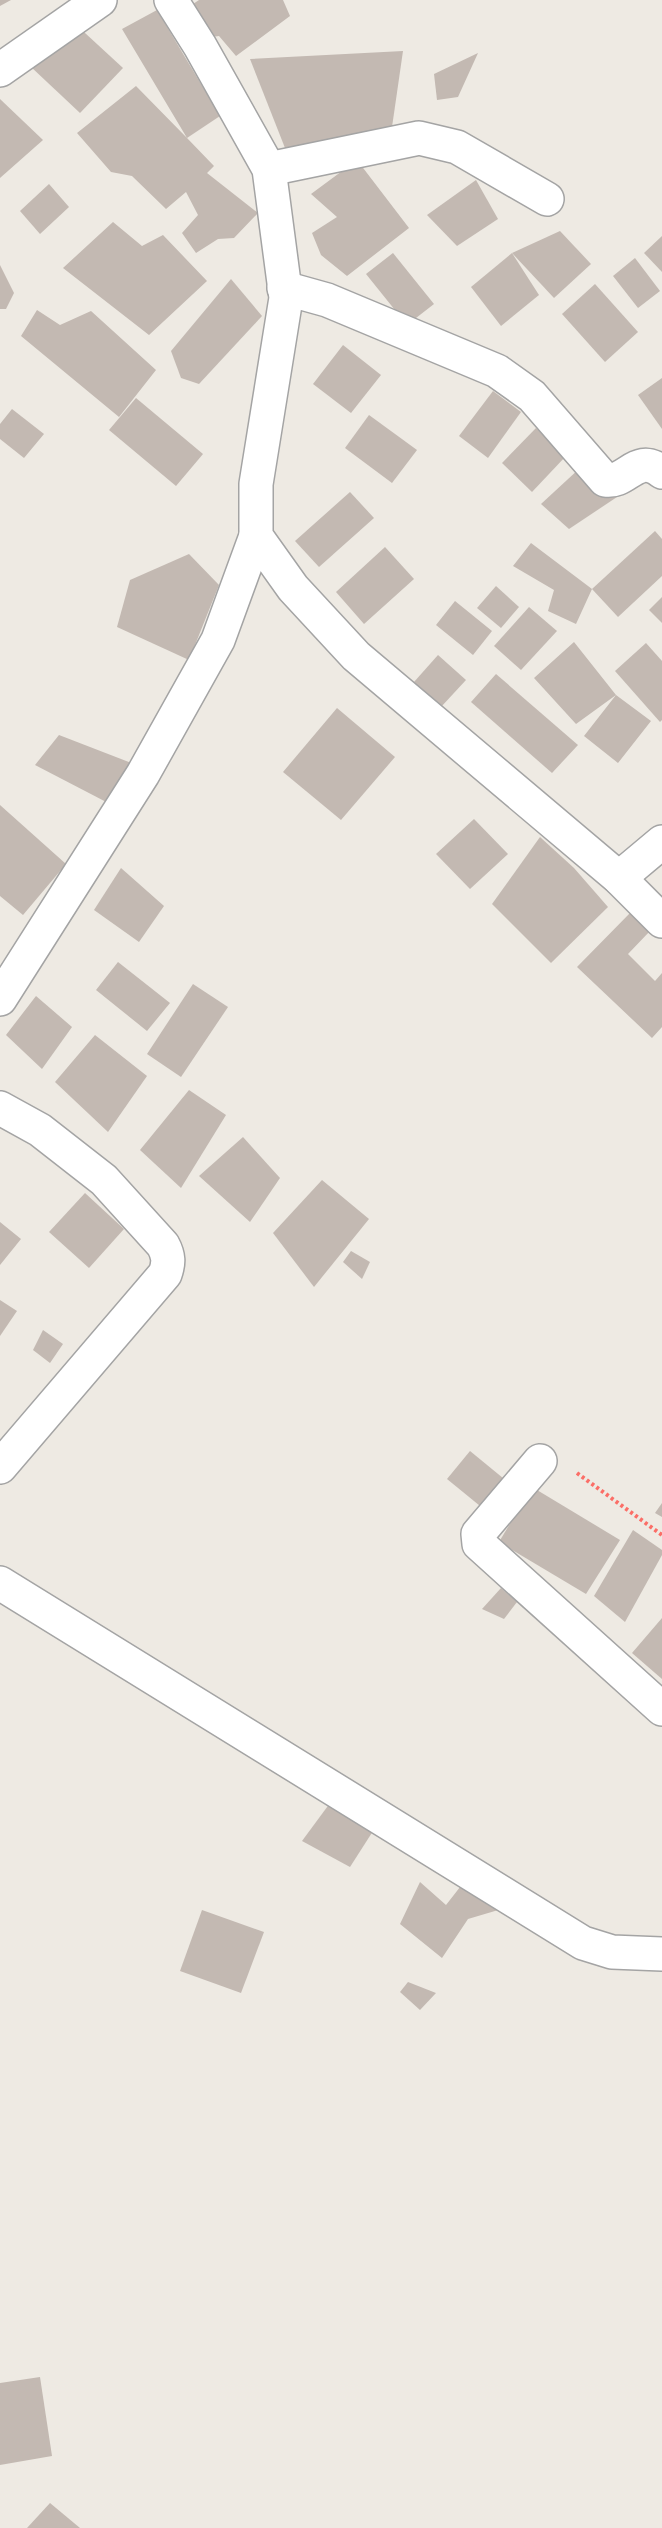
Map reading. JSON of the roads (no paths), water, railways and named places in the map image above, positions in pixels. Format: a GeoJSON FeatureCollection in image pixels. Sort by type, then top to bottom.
{"type":"FeatureCollection","features":[{"type":"Feature","properties":{"kind":"street"},"geometry":{"type":"LineString","coordinates":[[0,70],[100,0]]}},
{"type":"Feature","properties":{"kind":"street"},"geometry":{"type":"LineString","coordinates":[[0,999],[143,774],[212,651],[256,536],[256,484],[286,298],[269,169],[200,46],[171,0]]}},
{"type":"Feature","properties":{"kind":"street"},"geometry":{"type":"LineString","coordinates":[[269,169],[419,138],[458,147],[548,199]]}},
{"type":"Feature","properties":{"kind":"street"},"geometry":{"type":"LineString","coordinates":[[284,288],[327,300],[497,371],[532,396],[605,480],[613,480],[640,466],[655,467],[662,472]]}},
{"type":"Feature","properties":{"kind":"street"},"geometry":{"type":"LineString","coordinates":[[256,536],[293,588],[356,656],[619,878],[662,921]]}},
{"type":"Feature","properties":{"kind":"street"},"geometry":{"type":"LineString","coordinates":[[619,878],[662,842]]}},
{"type":"Feature","properties":{"kind":"street"},"geometry":{"type":"LineString","coordinates":[[0,1108],[40,1130],[115,1189],[163,1245],[168,1255],[168,1266],[165,1274],[0,1467]]}},
{"type":"Feature","properties":{"kind":"street"},"geometry":{"type":"LineString","coordinates":[[540,1461],[478,1534],[479,1544],[662,1709]]}},
{"type":"Feature","properties":{"kind":"street"},"geometry":{"type":"LineString","coordinates":[[0,1583],[583,1943],[612,1952],[662,1954]]}}]}
